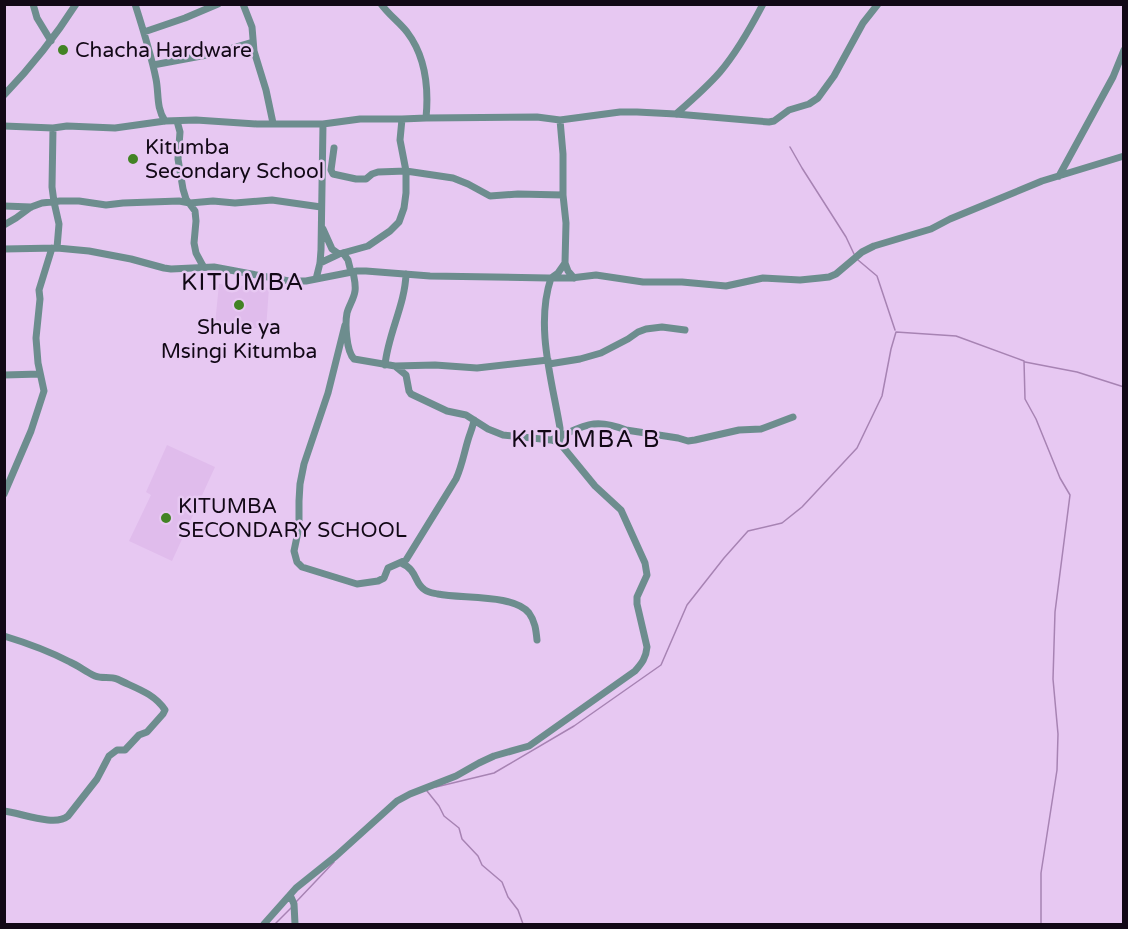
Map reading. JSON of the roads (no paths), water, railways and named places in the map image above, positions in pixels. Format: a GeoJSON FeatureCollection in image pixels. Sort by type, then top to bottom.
{"type":"FeatureCollection","features":[{"type":"Feature","properties":{"kind":"street"},"geometry":{"type":"LineString","coordinates":[[33,4],[37,18],[51,41]]}},
{"type":"Feature","properties":{"kind":"street"},"geometry":{"type":"LineString","coordinates":[[4,95],[51,41],[76,4]]}},
{"type":"Feature","properties":{"kind":"street"},"geometry":{"type":"LineString","coordinates":[[135,4],[158,87],[159,110],[165,121]]}},
{"type":"Feature","properties":{"kind":"street"},"geometry":{"type":"LineString","coordinates":[[144,32],[218,4]]}},
{"type":"Feature","properties":{"kind":"street"},"geometry":{"type":"LineString","coordinates":[[243,4],[250,21],[255,56],[266,90],[273,123]]}},
{"type":"Feature","properties":{"kind":"street"},"geometry":{"type":"LineString","coordinates":[[676,114],[706,88],[727,63],[764,4]]}},
{"type":"Feature","properties":{"kind":"street"},"geometry":{"type":"LineString","coordinates":[[4,126],[51,130],[67,126],[115,128],[165,121],[200,120],[247,124],[322,124],[360,119],[537,117],[560,120],[620,112],[769,122],[789,110],[813,102],[821,94],[878,4]]}},
{"type":"Feature","properties":{"kind":"street"},"geometry":{"type":"LineString","coordinates":[[385,6],[410,37],[425,70],[428,87],[426,118]]}},
{"type":"Feature","properties":{"kind":"street"},"geometry":{"type":"LineString","coordinates":[[153,65],[212,54],[253,42]]}},
{"type":"Feature","properties":{"kind":"street"},"geometry":{"type":"LineString","coordinates":[[1059,176],[1113,77],[1124,50]]}},
{"type":"Feature","properties":{"kind":"street"},"geometry":{"type":"LineString","coordinates":[[320,263],[372,244],[399,222],[404,208],[406,171],[400,140],[402,119]]}},
{"type":"Feature","properties":{"kind":"street"},"geometry":{"type":"LineString","coordinates":[[560,120],[566,223],[565,263],[568,272],[574,278]]}},
{"type":"Feature","properties":{"kind":"street"},"geometry":{"type":"LineString","coordinates":[[177,121],[180,132],[178,159],[184,194],[196,215],[194,243],[196,253],[204,266]]}},
{"type":"Feature","properties":{"kind":"street"},"geometry":{"type":"LineString","coordinates":[[316,279],[320,263],[322,124]]}},
{"type":"Feature","properties":{"kind":"street"},"geometry":{"type":"LineString","coordinates":[[4,494],[18,464],[42,400],[44,388],[36,338],[39,290],[54,248],[59,224],[52,187],[51,130]]}},
{"type":"Feature","properties":{"kind":"street"},"geometry":{"type":"LineString","coordinates":[[334,148],[331,170],[333,174],[351,179],[363,179],[378,172],[406,171],[453,178],[490,196],[563,195]]}},
{"type":"Feature","properties":{"kind":"street"},"geometry":{"type":"LineString","coordinates":[[4,249],[54,248],[106,254],[171,269],[204,266],[224,268],[289,281],[306,281],[366,271],[430,276],[574,278],[596,275],[644,282],[682,282],[726,286],[763,279],[829,277],[837,274],[862,252],[874,246],[931,229],[950,219],[1059,176],[1124,156]]}},
{"type":"Feature","properties":{"kind":"street"},"geometry":{"type":"LineString","coordinates":[[4,206],[31,207],[54,201],[79,201],[106,205],[179,201],[235,203],[272,200],[321,207]]}},
{"type":"Feature","properties":{"kind":"street"},"geometry":{"type":"LineString","coordinates":[[4,225],[31,207]]}},
{"type":"Feature","properties":{"kind":"street"},"geometry":{"type":"LineString","coordinates":[[321,224],[332,249],[348,260],[355,282],[355,292],[354,300],[348,309],[325,404],[304,464],[300,484],[299,527],[294,551],[302,567],[357,584],[378,581],[384,578],[388,568],[406,560],[456,479],[474,420]]}},
{"type":"Feature","properties":{"kind":"street"},"geometry":{"type":"LineString","coordinates":[[264,924],[296,888],[336,856],[397,801],[456,776],[486,759],[529,746],[635,670],[645,658],[647,647],[637,597],[647,575],[645,563],[621,510],[595,486],[561,440],[545,338],[546,301],[551,278],[565,263]]}},
{"type":"Feature","properties":{"kind":"street"},"geometry":{"type":"LineString","coordinates":[[385,365],[405,288],[406,274]]}},
{"type":"Feature","properties":{"kind":"street"},"geometry":{"type":"LineString","coordinates":[[346,320],[351,356],[357,360],[395,366],[435,365],[477,368],[580,359],[601,353],[646,329],[662,327],[685,330]]}},
{"type":"Feature","properties":{"kind":"street"},"geometry":{"type":"LineString","coordinates":[[395,366],[406,375],[411,394],[447,411],[466,415],[488,429],[503,435],[561,440],[580,426],[596,423],[688,441],[739,430],[761,429],[793,417]]}},
{"type":"Feature","properties":{"kind":"street"},"geometry":{"type":"LineString","coordinates":[[4,375],[40,374]]}},
{"type":"Feature","properties":{"kind":"street"},"geometry":{"type":"LineString","coordinates":[[400,563],[406,565],[415,575],[418,583],[427,591],[448,596],[505,601],[519,605],[530,615],[535,625],[537,640]]}},
{"type":"Feature","properties":{"kind":"street"},"geometry":{"type":"LineString","coordinates":[[4,636],[34,646],[95,676],[115,678],[149,694],[165,710],[147,732],[139,735],[125,750],[117,750],[109,756],[97,779],[64,820],[47,820],[4,811]]}},
{"type":"Feature","properties":{"kind":"street"},"geometry":{"type":"LineString","coordinates":[[290,895],[294,904],[295,924]]}},
{"type":"Feature","properties":{"kind":"waterway"},"geometry":{"type":"LineString","coordinates":[[790,147],[846,237],[854,254]]}},
{"type":"Feature","properties":{"kind":"waterway"},"geometry":{"type":"LineString","coordinates":[[858,260],[877,276],[895,330]]}},
{"type":"Feature","properties":{"kind":"waterway"},"geometry":{"type":"LineString","coordinates":[[436,787],[494,773],[574,726],[661,665],[687,605],[748,531],[782,523],[802,507],[857,448],[882,396],[896,332],[956,336],[1024,361],[1025,399],[1036,419],[1060,478],[1070,495],[1055,612],[1053,679],[1058,734],[1057,770],[1041,873],[1041,924]]}},
{"type":"Feature","properties":{"kind":"waterway"},"geometry":{"type":"LineString","coordinates":[[1025,362],[1077,372],[1124,387]]}},
{"type":"Feature","properties":{"kind":"waterway"},"geometry":{"type":"LineString","coordinates":[[427,791],[444,816],[459,828],[462,839],[478,856],[482,865],[502,882],[523,924]]}},
{"type":"Feature","properties":{"kind":"waterway"},"geometry":{"type":"LineString","coordinates":[[296,902],[334,862]]}},
{"type":"Feature","properties":{"kind":"waterway"},"geometry":{"type":"LineString","coordinates":[[275,924],[291,908]]}},
{"type":"Feature","properties":{"kind":"place","name":"Chacha Hardware"},"geometry":{"type":"Point","coordinates":[63,50]}},
{"type":"Feature","properties":{"kind":"place","name":"Kitumba Secondary School"},"geometry":{"type":"Point","coordinates":[133,159]}},
{"type":"Feature","properties":{"kind":"place","name":"Shule ya Msingi Kitumba"},"geometry":{"type":"Point","coordinates":[239,305]}},
{"type":"Feature","properties":{"kind":"place","name":"KITUMBA SECONDARY SCHOOL"},"geometry":{"type":"Point","coordinates":[166,518]}},
{"type":"Feature","properties":{"kind":"district","name":"KITUMBA"},"geometry":{"type":"Point","coordinates":[243,282]}},
{"type":"Feature","properties":{"kind":"district","name":"KITUMBA B"},"geometry":{"type":"Point","coordinates":[586,439]}}]}
